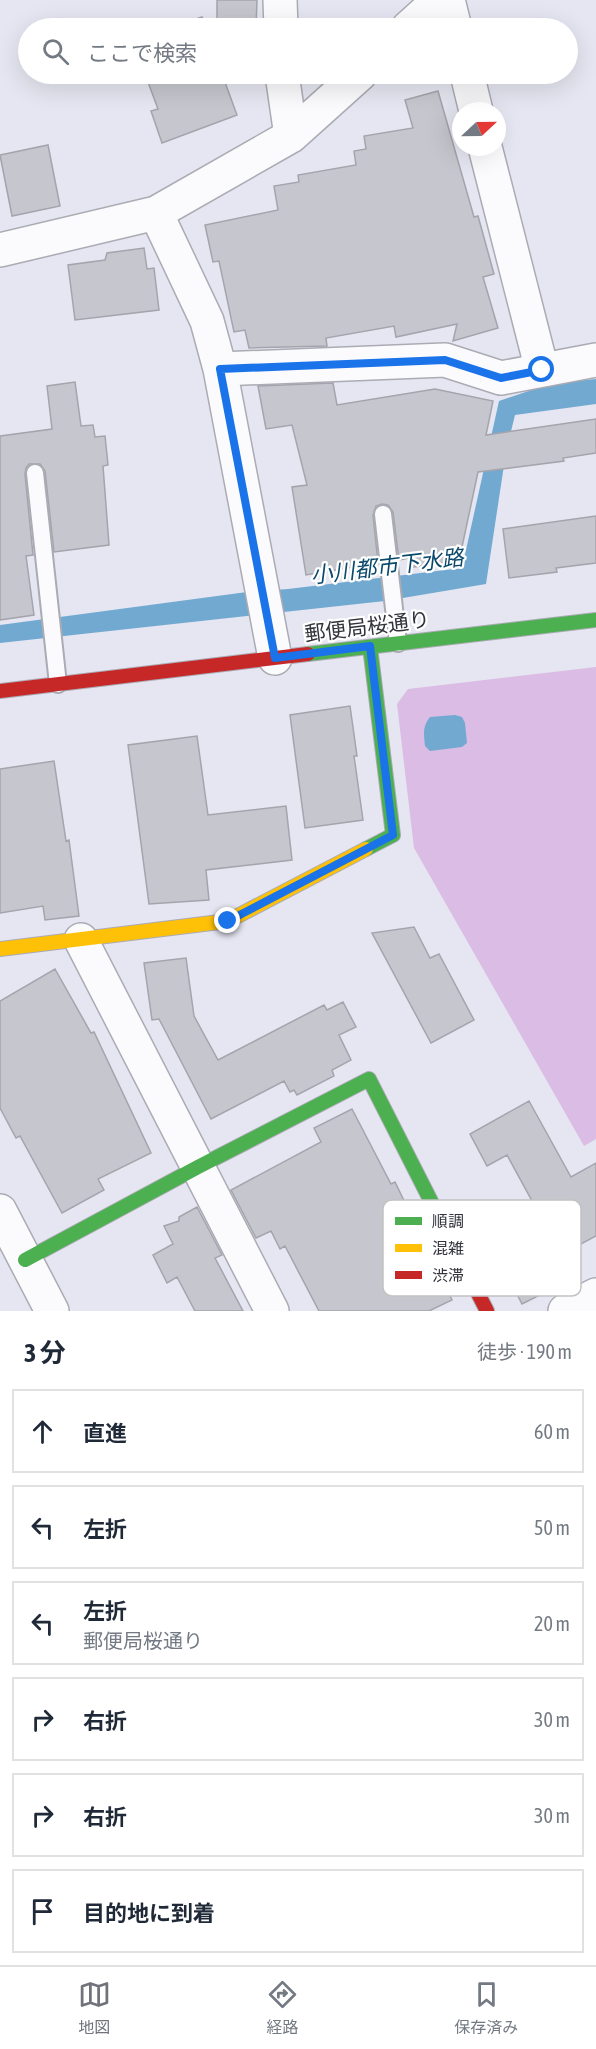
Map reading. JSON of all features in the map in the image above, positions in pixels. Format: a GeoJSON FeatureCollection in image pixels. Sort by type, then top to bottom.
{"type":"FeatureCollection","features":[{"type":"Feature","properties":{"kind":"street"},"geometry":{"type":"LineString","coordinates":[[280,0],[280,18]]}},
{"type":"Feature","properties":{"kind":"street"},"geometry":{"type":"LineString","coordinates":[[419,18],[439,0]]}},
{"type":"Feature","properties":{"kind":"street"},"geometry":{"type":"LineString","coordinates":[[448,0],[452,18]]}},
{"type":"Feature","properties":{"kind":"street"},"geometry":{"type":"LineString","coordinates":[[283,84],[291,136]]}},
{"type":"Feature","properties":{"kind":"street"},"geometry":{"type":"LineString","coordinates":[[0,250],[156,213],[291,136],[349,84]]}},
{"type":"Feature","properties":{"kind":"street"},"geometry":{"type":"LineString","coordinates":[[469,84],[474,102]]}},
{"type":"Feature","properties":{"kind":"street"},"geometry":{"type":"LineString","coordinates":[[487,156],[542,370]]}},
{"type":"Feature","properties":{"kind":"street"},"geometry":{"type":"LineString","coordinates":[[156,213],[207,321],[220,369],[275,658]]}},
{"type":"Feature","properties":{"kind":"street"},"geometry":{"type":"LineString","coordinates":[[220,369],[445,360],[501,378],[596,360]]}},
{"type":"Feature","properties":{"kind":"street","name":"郵便局桜通り"},"geometry":{"type":"LineString","coordinates":[[0,691],[596,620]]}},
{"type":"Feature","properties":{"kind":"street"},"geometry":{"type":"LineString","coordinates":[[0,950],[228,921],[393,835],[370,646]]}},
{"type":"Feature","properties":{"kind":"street"},"geometry":{"type":"LineString","coordinates":[[81,939],[272,1311]]}},
{"type":"Feature","properties":{"kind":"street"},"geometry":{"type":"LineString","coordinates":[[25,1260],[369,1079],[431,1200]]}},
{"type":"Feature","properties":{"kind":"street"},"geometry":{"type":"LineString","coordinates":[[0,1210],[52,1311]]}},
{"type":"Feature","properties":{"kind":"street"},"geometry":{"type":"LineString","coordinates":[[565,1311],[596,1295]]}},
{"type":"Feature","properties":{"kind":"street"},"geometry":{"type":"LineString","coordinates":[[479,1296],[487,1311]]}},
{"type":"Feature","properties":{"kind":"lane"},"geometry":{"type":"LineString","coordinates":[[35,474],[58,684]]}},
{"type":"Feature","properties":{"kind":"lane"},"geometry":{"type":"LineString","coordinates":[[383,514],[398,644]]}},
{"type":"Feature","properties":{"kind":"shaded area"},"geometry":{"type":"Polygon","coordinates":[[[596,667],[596,1139],[584,1146],[414,848],[397,704],[408,689],[596,667]]]}},
{"type":"Feature","properties":{"kind":"water"},"geometry":{"type":"Polygon","coordinates":[[[596,379],[596,404],[515,415],[506,452],[486,584],[385,601],[0,643],[0,625],[247,592],[462,568],[499,401],[552,383],[596,379]]]}},
{"type":"Feature","properties":{"kind":"water"},"geometry":{"type":"Polygon","coordinates":[[[455,715],[462,717],[465,723],[467,743],[462,747],[430,751],[425,746],[424,738],[427,721],[430,717],[455,715]]]}},
{"type":"Feature","properties":{"kind":"building"},"geometry":{"type":"Polygon","coordinates":[[[217,0],[257,0],[256,18],[217,18],[217,0]]]}},
{"type":"Feature","properties":{"kind":"building"},"geometry":{"type":"Polygon","coordinates":[[[149,84],[226,84],[237,115],[162,143],[151,111],[158,109],[149,84]]]}},
{"type":"Feature","properties":{"kind":"building"},"geometry":{"type":"Polygon","coordinates":[[[438,91],[452,140],[452,156],[457,156],[474,217],[478,216],[494,274],[483,277],[498,328],[453,341],[457,324],[396,337],[394,326],[326,338],[327,346],[249,348],[245,330],[234,332],[219,261],[213,262],[205,225],[278,210],[274,186],[299,182],[298,175],[356,165],[354,151],[366,149],[364,136],[413,128],[405,100],[438,91]]]}},
{"type":"Feature","properties":{"kind":"building"},"geometry":{"type":"Polygon","coordinates":[[[48,145],[60,206],[12,216],[0,155],[48,145]]]}},
{"type":"Feature","properties":{"kind":"building"},"geometry":{"type":"Polygon","coordinates":[[[144,248],[147,269],[154,268],[159,310],[75,320],[68,265],[105,260],[107,253],[144,248]]]}},
{"type":"Feature","properties":{"kind":"building"},"geometry":{"type":"Polygon","coordinates":[[[75,382],[81,426],[93,425],[95,437],[105,436],[108,465],[103,466],[109,545],[54,552],[45,471],[40,464],[29,464],[25,474],[33,555],[26,556],[34,615],[0,620],[0,436],[52,429],[47,386],[75,382]]]}},
{"type":"Feature","properties":{"kind":"building"},"geometry":{"type":"Polygon","coordinates":[[[333,383],[337,405],[435,389],[493,401],[486,435],[596,419],[596,453],[563,458],[564,461],[478,472],[459,561],[414,567],[413,557],[399,560],[393,512],[388,505],[382,504],[376,506],[373,515],[378,563],[306,575],[292,487],[307,485],[292,425],[266,429],[258,386],[333,383]]]}},
{"type":"Feature","properties":{"kind":"building"},"geometry":{"type":"Polygon","coordinates":[[[596,516],[596,563],[556,568],[557,572],[509,578],[503,529],[596,516]]]}},
{"type":"Feature","properties":{"kind":"building"},"geometry":{"type":"Polygon","coordinates":[[[350,706],[363,820],[305,828],[290,715],[350,706]]]}},
{"type":"Feature","properties":{"kind":"building"},"geometry":{"type":"Polygon","coordinates":[[[197,736],[208,815],[286,806],[292,860],[206,870],[209,900],[149,904],[128,745],[197,736]]]}},
{"type":"Feature","properties":{"kind":"building"},"geometry":{"type":"Polygon","coordinates":[[[54,761],[66,841],[69,840],[79,916],[45,920],[43,906],[0,913],[0,769],[54,761]]]}},
{"type":"Feature","properties":{"kind":"building"},"geometry":{"type":"Polygon","coordinates":[[[414,927],[430,958],[439,954],[474,1020],[431,1043],[372,933],[414,927]]]}},
{"type":"Feature","properties":{"kind":"building"},"geometry":{"type":"Polygon","coordinates":[[[186,958],[194,1016],[218,1060],[324,1005],[327,1010],[343,1002],[356,1027],[339,1035],[351,1060],[332,1070],[334,1076],[297,1095],[294,1090],[290,1092],[284,1081],[211,1119],[159,1019],[152,1020],[144,963],[186,958]]]}},
{"type":"Feature","properties":{"kind":"building"},"geometry":{"type":"Polygon","coordinates":[[[55,969],[91,1033],[94,1032],[151,1153],[98,1179],[104,1190],[62,1213],[20,1136],[16,1138],[0,1108],[0,1001],[55,969]]]}},
{"type":"Feature","properties":{"kind":"building"},"geometry":{"type":"Polygon","coordinates":[[[529,1101],[571,1177],[596,1163],[596,1236],[581,1244],[581,1200],[531,1200],[507,1155],[487,1166],[470,1134],[529,1101]]]}},
{"type":"Feature","properties":{"kind":"building"},"geometry":{"type":"Polygon","coordinates":[[[352,1109],[391,1184],[395,1182],[404,1200],[383,1200],[383,1296],[450,1296],[452,1300],[429,1311],[319,1311],[285,1246],[280,1249],[271,1231],[256,1238],[231,1190],[321,1142],[314,1128],[352,1109]]]}},
{"type":"Feature","properties":{"kind":"building"},"geometry":{"type":"Polygon","coordinates":[[[197,1207],[222,1255],[215,1258],[243,1311],[195,1311],[177,1277],[167,1283],[153,1255],[173,1244],[164,1226],[179,1221],[179,1217],[197,1207]]]}},
{"type":"Feature","properties":{"kind":"building"},"geometry":{"type":"Polygon","coordinates":[[[518,1296],[538,1296],[522,1304],[518,1296]]]}},
{"type":"Feature","properties":{"kind":"traffic: fast"},"geometry":{"type":"LineString","coordinates":[[308,654],[596,620]]}},
{"type":"Feature","properties":{"kind":"traffic: fast"},"geometry":{"type":"LineString","coordinates":[[366,849],[393,835],[370,647]]}},
{"type":"Feature","properties":{"kind":"traffic: fast"},"geometry":{"type":"LineString","coordinates":[[25,1260],[369,1079],[430,1200]]}},
{"type":"Feature","properties":{"kind":"traffic: slow"},"geometry":{"type":"LineString","coordinates":[[0,949],[228,921],[366,849]]}},
{"type":"Feature","properties":{"kind":"traffic: jam"},"geometry":{"type":"LineString","coordinates":[[0,691],[308,654]]}},
{"type":"Feature","properties":{"kind":"traffic: jam"},"geometry":{"type":"LineString","coordinates":[[479,1296],[487,1311]]}},
{"type":"Feature","properties":{"kind":"route"},"geometry":{"type":"LineString","coordinates":[[228,921],[393,835],[370,646],[275,658],[220,369],[445,360],[501,378],[542,370]]}},
{"type":"Feature","properties":{"kind":"water label","name":"小川都市下水路"},"geometry":{"type":"Point","coordinates":[387,566]}}]}
